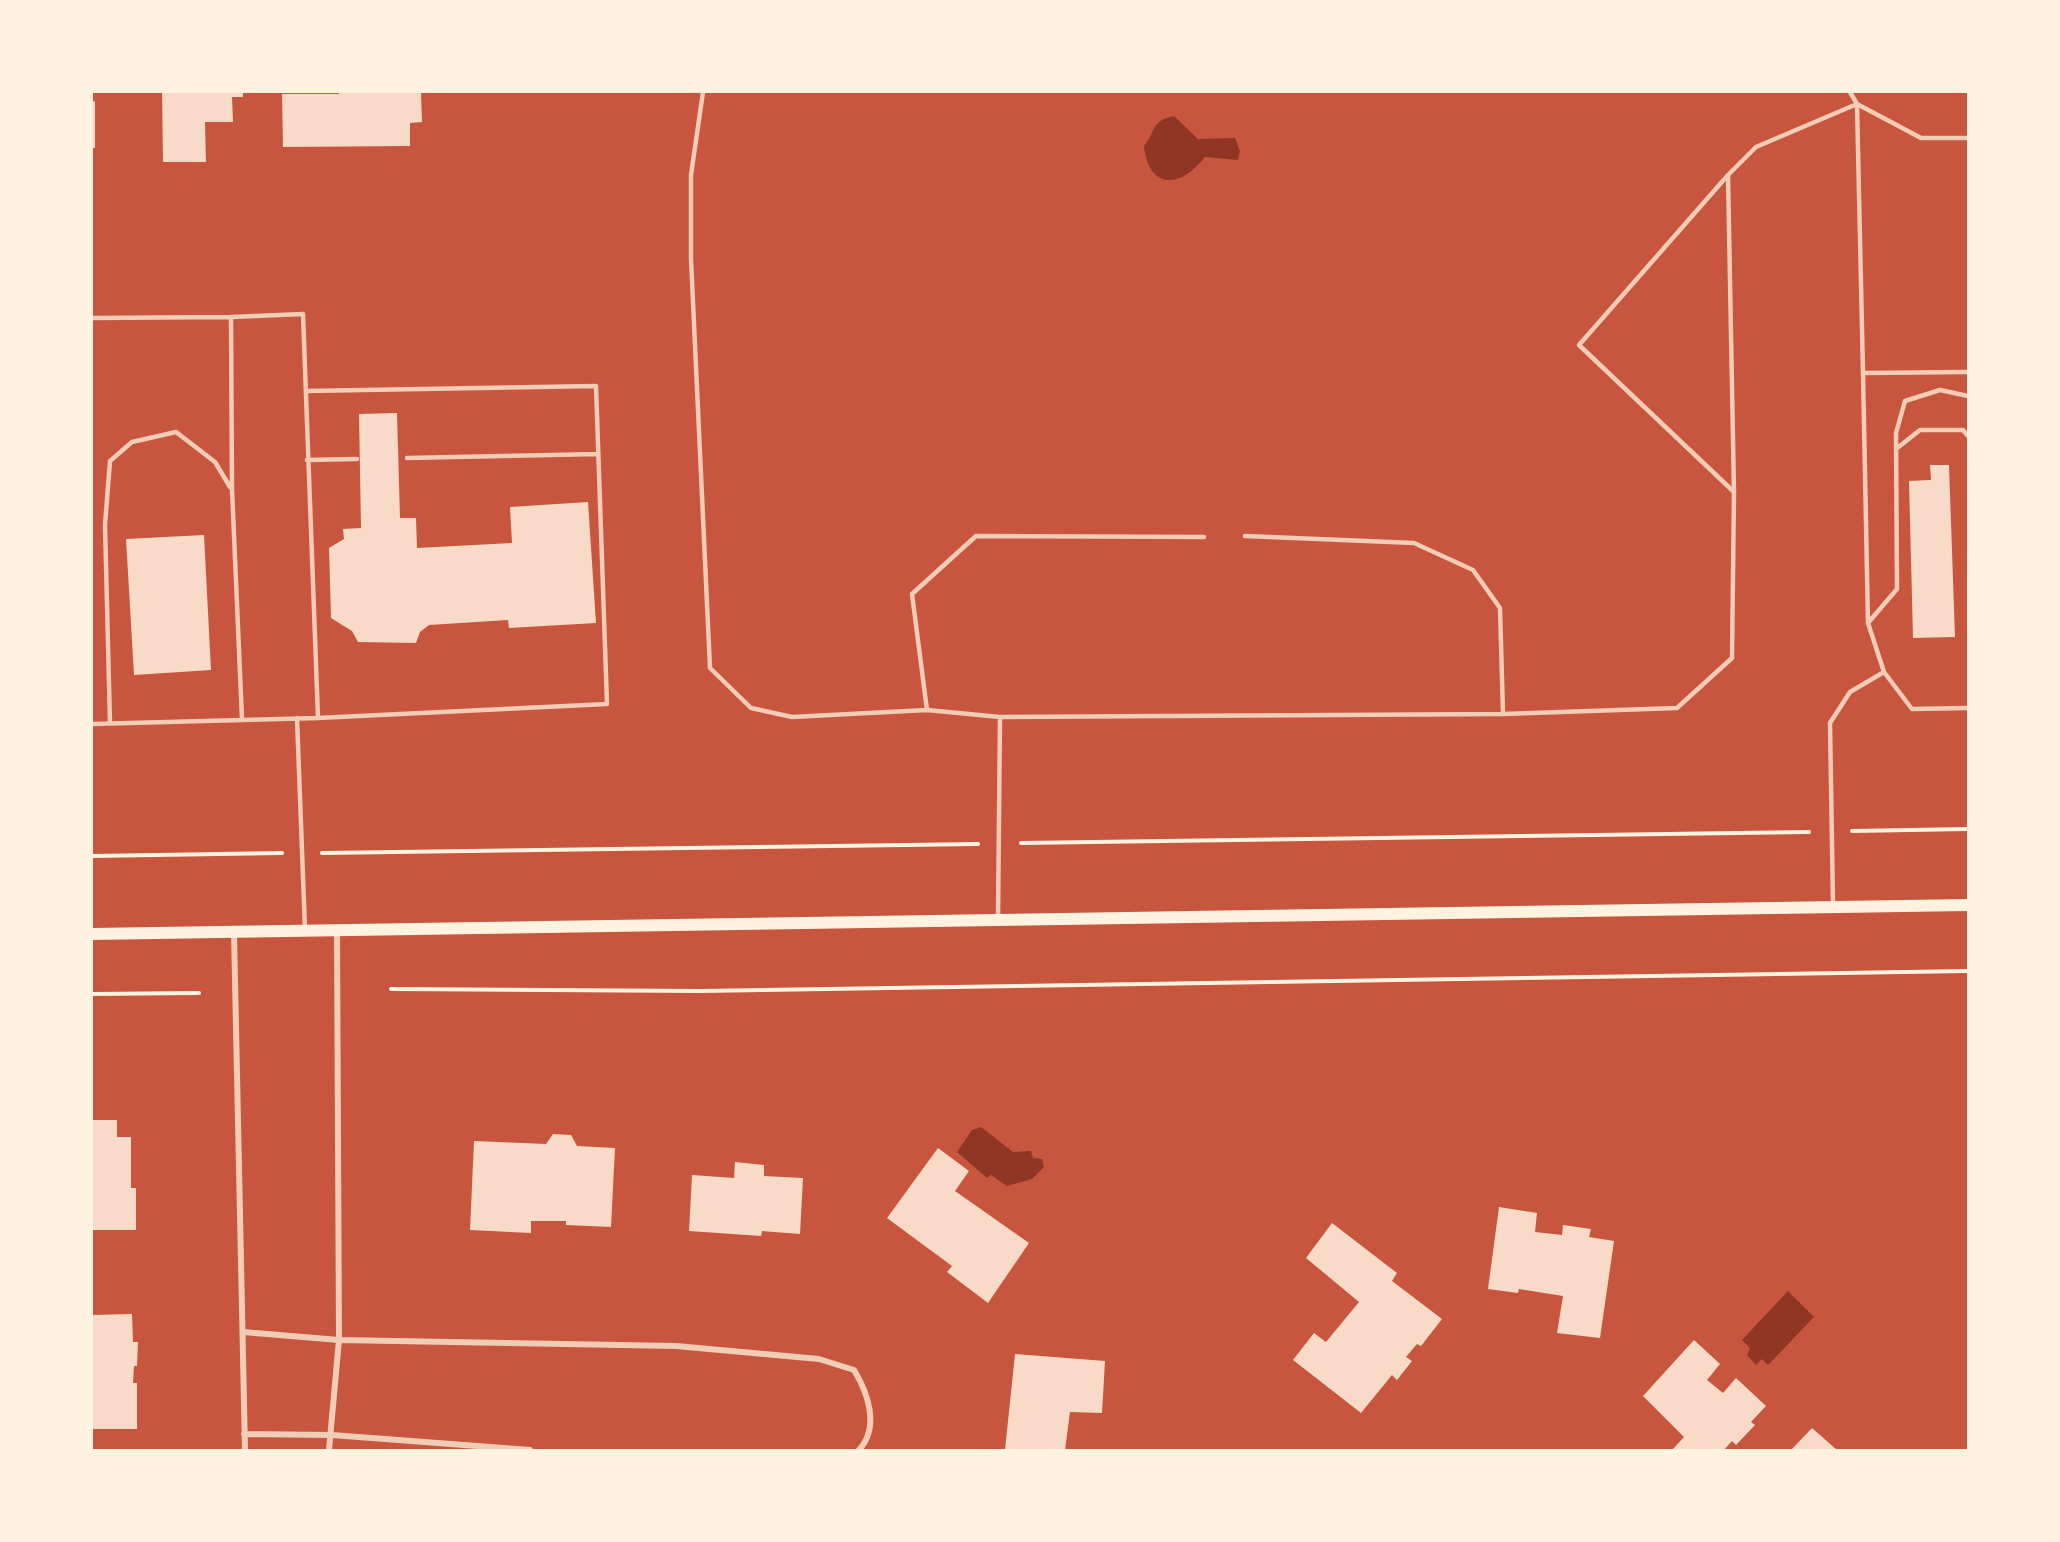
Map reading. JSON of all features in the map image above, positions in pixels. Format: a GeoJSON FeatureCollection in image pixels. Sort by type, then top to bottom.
{"type":"FeatureCollection","features":[{"type":"Feature","properties":{"kind":"main road"},"geometry":{"type":"LineString","coordinates":[[92,934],[1968,905]]}},
{"type":"Feature","properties":{"kind":"street"},"geometry":{"type":"LineString","coordinates":[[329,1450],[339,1340],[337,932]]}},
{"type":"Feature","properties":{"kind":"street"},"geometry":{"type":"LineString","coordinates":[[234,933],[245,1450]]}},
{"type":"Feature","properties":{"kind":"street"},"geometry":{"type":"LineString","coordinates":[[243,1332],[339,1340],[676,1346],[819,1359],[854,1370],[865,1388],[872,1417],[859,1450]]}},
{"type":"Feature","properties":{"kind":"street"},"geometry":{"type":"LineString","coordinates":[[244,1434],[332,1435],[530,1450]]}},
{"type":"Feature","properties":{"kind":"lane"},"geometry":{"type":"LineString","coordinates":[[703,92],[691,175],[691,259],[710,668],[751,708],[792,717],[927,710],[1000,717],[1503,714],[1677,708],[1732,658],[1734,492],[1728,175]]}},
{"type":"Feature","properties":{"kind":"lane"},"geometry":{"type":"LineString","coordinates":[[1850,92],[1857,104],[1868,623],[1884,672],[1912,709],[1968,708]]}},
{"type":"Feature","properties":{"kind":"lane"},"geometry":{"type":"LineString","coordinates":[[1857,104],[1921,138],[1968,138]]}},
{"type":"Feature","properties":{"kind":"lane"},"geometry":{"type":"LineString","coordinates":[[1734,492],[1579,345],[1728,175],[1756,147],[1857,104]]}},
{"type":"Feature","properties":{"kind":"lane"},"geometry":{"type":"LineString","coordinates":[[92,318],[303,314],[318,718]]}},
{"type":"Feature","properties":{"kind":"lane"},"geometry":{"type":"LineString","coordinates":[[231,317],[232,489],[242,719]]}},
{"type":"Feature","properties":{"kind":"lane"},"geometry":{"type":"LineString","coordinates":[[1863,374],[1968,372]]}},
{"type":"Feature","properties":{"kind":"lane"},"geometry":{"type":"LineString","coordinates":[[92,724],[318,718],[607,704],[596,386],[306,391]]}},
{"type":"Feature","properties":{"kind":"lane"},"geometry":{"type":"LineString","coordinates":[[1868,623],[1897,589],[1896,433],[1905,401],[1940,390],[1968,396]]}},
{"type":"Feature","properties":{"kind":"lane"},"geometry":{"type":"LineString","coordinates":[[1896,449],[1920,430],[1963,430],[1968,436]]}},
{"type":"Feature","properties":{"kind":"lane"},"geometry":{"type":"LineString","coordinates":[[110,723],[105,525],[110,461],[132,442],[176,432],[215,462],[232,489]]}},
{"type":"Feature","properties":{"kind":"lane"},"geometry":{"type":"LineString","coordinates":[[407,458],[598,454]]}},
{"type":"Feature","properties":{"kind":"lane"},"geometry":{"type":"LineString","coordinates":[[307,460],[357,459]]}},
{"type":"Feature","properties":{"kind":"lane"},"geometry":{"type":"LineString","coordinates":[[927,710],[912,594],[976,536],[1204,537]]}},
{"type":"Feature","properties":{"kind":"lane"},"geometry":{"type":"LineString","coordinates":[[1245,536],[1414,543],[1473,570],[1500,608],[1503,714]]}},
{"type":"Feature","properties":{"kind":"lane"},"geometry":{"type":"LineString","coordinates":[[1833,907],[1830,723],[1850,692],[1884,672]]}},
{"type":"Feature","properties":{"kind":"lane"},"geometry":{"type":"LineString","coordinates":[[998,921],[1000,717]]}},
{"type":"Feature","properties":{"kind":"lane"},"geometry":{"type":"LineString","coordinates":[[297,718],[305,932]]}},
{"type":"Feature","properties":{"kind":"path"},"geometry":{"type":"LineString","coordinates":[[92,856],[1968,829]]}},
{"type":"Feature","properties":{"kind":"path"},"geometry":{"type":"LineString","coordinates":[[391,989],[699,992],[1968,971]]}},
{"type":"Feature","properties":{"kind":"path"},"geometry":{"type":"LineString","coordinates":[[92,994],[199,993]]}},
{"type":"Feature","properties":{"kind":"shaded area"},"geometry":{"type":"Polygon","coordinates":[[[1174,116],[1198,139],[1235,138],[1240,151],[1238,160],[1205,157],[1186,175],[1167,180],[1159,177],[1152,171],[1147,161],[1144,146],[1157,123],[1174,116]]]}},
{"type":"Feature","properties":{"kind":"shaded area"},"geometry":{"type":"Polygon","coordinates":[[[981,1127],[1013,1152],[1031,1151],[1033,1158],[1042,1159],[1044,1167],[1032,1179],[1007,1186],[991,1175],[987,1178],[957,1152],[972,1130],[981,1127]]]}},
{"type":"Feature","properties":{"kind":"shaded area"},"geometry":{"type":"Polygon","coordinates":[[[1788,1291],[1814,1317],[1768,1365],[1762,1359],[1756,1365],[1747,1355],[1750,1348],[1742,1340],[1788,1291]]]}},
{"type":"Feature","properties":{"kind":"building"},"geometry":{"type":"Polygon","coordinates":[[[162,92],[243,92],[243,97],[232,97],[233,122],[205,122],[206,162],[163,162],[162,92]]]}},
{"type":"Feature","properties":{"kind":"building"},"geometry":{"type":"Polygon","coordinates":[[[339,92],[421,92],[422,122],[410,123],[410,146],[283,147],[282,94],[339,94],[339,92]]]}},
{"type":"Feature","properties":{"kind":"building"},"geometry":{"type":"Polygon","coordinates":[[[95,101],[95,148],[92,148],[92,102],[95,101]]]}},
{"type":"Feature","properties":{"kind":"building"},"geometry":{"type":"Polygon","coordinates":[[[397,413],[400,518],[416,518],[417,548],[512,543],[510,507],[588,502],[596,623],[509,628],[508,620],[429,625],[420,632],[416,643],[358,642],[352,631],[331,618],[329,548],[344,539],[343,529],[361,528],[359,414],[397,413]]]}},
{"type":"Feature","properties":{"kind":"building"},"geometry":{"type":"Polygon","coordinates":[[[1930,465],[1949,465],[1955,637],[1913,638],[1909,481],[1931,480],[1930,465]]]}},
{"type":"Feature","properties":{"kind":"building"},"geometry":{"type":"Polygon","coordinates":[[[204,535],[211,670],[134,675],[126,539],[204,535]]]}},
{"type":"Feature","properties":{"kind":"building"},"geometry":{"type":"Polygon","coordinates":[[[92,1120],[117,1120],[117,1137],[131,1137],[131,1188],[136,1188],[136,1230],[92,1230],[92,1120]]]}},
{"type":"Feature","properties":{"kind":"building"},"geometry":{"type":"Polygon","coordinates":[[[553,1134],[571,1135],[577,1146],[615,1148],[611,1227],[566,1225],[566,1221],[531,1221],[531,1233],[470,1230],[474,1141],[546,1144],[553,1134]]]}},
{"type":"Feature","properties":{"kind":"building"},"geometry":{"type":"Polygon","coordinates":[[[938,1148],[969,1171],[955,1191],[1029,1243],[988,1303],[947,1272],[952,1266],[887,1218],[938,1148]]]}},
{"type":"Feature","properties":{"kind":"building"},"geometry":{"type":"Polygon","coordinates":[[[735,1162],[764,1165],[764,1176],[803,1178],[800,1234],[762,1231],[761,1236],[689,1231],[692,1175],[734,1178],[735,1162]]]}},
{"type":"Feature","properties":{"kind":"building"},"geometry":{"type":"Polygon","coordinates":[[[1499,1207],[1537,1213],[1535,1232],[1562,1235],[1563,1225],[1591,1229],[1589,1237],[1614,1241],[1600,1338],[1557,1333],[1563,1296],[1519,1289],[1518,1293],[1488,1289],[1499,1207]]]}},
{"type":"Feature","properties":{"kind":"building"},"geometry":{"type":"Polygon","coordinates":[[[1332,1223],[1397,1273],[1392,1281],[1442,1319],[1421,1346],[1417,1344],[1406,1357],[1412,1361],[1397,1380],[1392,1375],[1361,1413],[1293,1360],[1314,1333],[1326,1342],[1359,1302],[1306,1258],[1332,1223]]]}},
{"type":"Feature","properties":{"kind":"building"},"geometry":{"type":"Polygon","coordinates":[[[132,1314],[133,1342],[138,1342],[137,1366],[134,1366],[133,1383],[137,1383],[137,1429],[92,1429],[92,1315],[132,1314]]]}},
{"type":"Feature","properties":{"kind":"building"},"geometry":{"type":"Polygon","coordinates":[[[1694,1340],[1720,1364],[1707,1380],[1723,1393],[1736,1378],[1766,1406],[1751,1422],[1755,1425],[1736,1445],[1732,1441],[1724,1450],[1672,1450],[1684,1437],[1643,1396],[1694,1340]]]}},
{"type":"Feature","properties":{"kind":"building"},"geometry":{"type":"Polygon","coordinates":[[[1015,1354],[1105,1361],[1102,1413],[1070,1412],[1065,1450],[1005,1450],[1015,1354]]]}},
{"type":"Feature","properties":{"kind":"building"},"geometry":{"type":"Polygon","coordinates":[[[1812,1428],[1837,1450],[1791,1450],[1812,1428]]]}}]}
